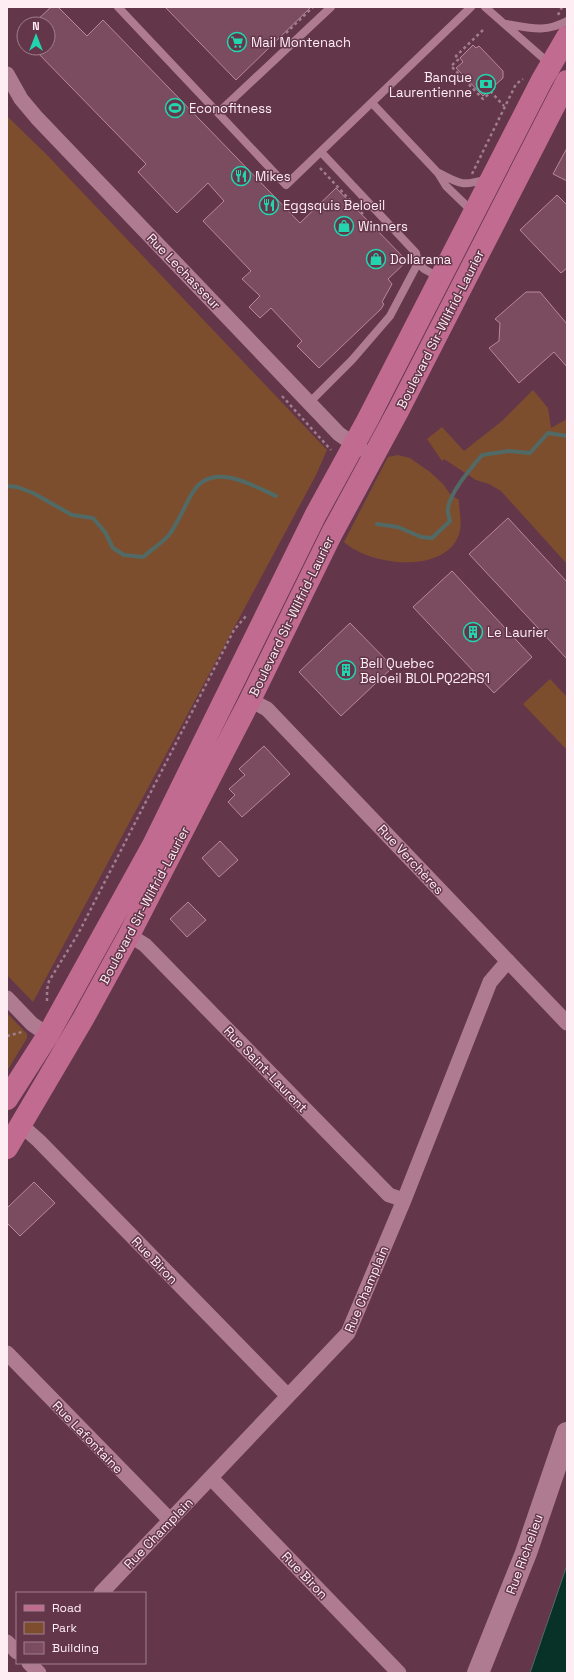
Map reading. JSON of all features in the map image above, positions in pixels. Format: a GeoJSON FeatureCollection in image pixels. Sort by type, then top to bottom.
{"type":"FeatureCollection","features":[{"type":"Feature","properties":{"kind":"main road","name":"Boulevard Sir-Wilfrid-Laurier"},"geometry":{"type":"LineString","coordinates":[[7,1100],[48,1035],[152,844],[315,516],[354,445],[473,212],[483,173],[542,80],[559,71],[567,37]]}},
{"type":"Feature","properties":{"kind":"main road","name":"Boulevard Sir-Wilfrid-Laurier"},"geometry":{"type":"LineString","coordinates":[[7,1148],[83,1019],[129,935],[250,700],[332,533],[398,412],[567,81]]}},
{"type":"Feature","properties":{"kind":"main road","name":"Rue Richelieu"},"geometry":{"type":"LineString","coordinates":[[478,1673],[526,1553],[567,1433]]}},
{"type":"Feature","properties":{"kind":"street","name":"Rue Lechasseur"},"geometry":{"type":"LineString","coordinates":[[7,74],[21,99],[37,118],[309,403],[339,434],[373,456]]}},
{"type":"Feature","properties":{"kind":"street","name":"Rue Verchères"},"geometry":{"type":"LineString","coordinates":[[250,700],[267,709],[567,1023]]}},
{"type":"Feature","properties":{"kind":"street","name":"Rue Saint-Laurent"},"geometry":{"type":"LineString","coordinates":[[129,935],[145,945],[389,1194],[404,1200]]}},
{"type":"Feature","properties":{"kind":"street","name":"Rue Champlain"},"geometry":{"type":"LineString","coordinates":[[102,1592],[341,1342],[351,1328],[404,1200],[490,982],[508,961]]}},
{"type":"Feature","properties":{"kind":"street"},"geometry":{"type":"LineString","coordinates":[[7,998],[32,1024],[48,1035]]}},
{"type":"Feature","properties":{"kind":"street","name":"Rue Biron"},"geometry":{"type":"LineString","coordinates":[[21,1125],[39,1140],[288,1396]]}},
{"type":"Feature","properties":{"kind":"street","name":"Rue Lafontaine"},"geometry":{"type":"LineString","coordinates":[[7,1353],[170,1520]]}},
{"type":"Feature","properties":{"kind":"street","name":"Rue Biron"},"geometry":{"type":"LineString","coordinates":[[211,1478],[399,1673]]}},
{"type":"Feature","properties":{"kind":"street"},"geometry":{"type":"LineString","coordinates":[[7,1642],[16,1651]]}},
{"type":"Feature","properties":{"kind":"lane"},"geometry":{"type":"LineString","coordinates":[[118,7],[286,185],[471,7]]}},
{"type":"Feature","properties":{"kind":"lane"},"geometry":{"type":"LineString","coordinates":[[218,113],[331,7]]}},
{"type":"Feature","properties":{"kind":"lane"},"geometry":{"type":"LineString","coordinates":[[485,7],[559,71]]}},
{"type":"Feature","properties":{"kind":"lane"},"geometry":{"type":"LineString","coordinates":[[504,23],[541,29],[558,26],[567,21]]}},
{"type":"Feature","properties":{"kind":"lane"},"geometry":{"type":"LineString","coordinates":[[372,103],[438,173],[446,186],[473,212]]}},
{"type":"Feature","properties":{"kind":"lane"},"geometry":{"type":"LineString","coordinates":[[321,152],[416,253],[418,264],[424,270],[440,278]]}},
{"type":"Feature","properties":{"kind":"lane"},"geometry":{"type":"LineString","coordinates":[[438,173],[462,184],[470,184],[483,173]]}},
{"type":"Feature","properties":{"kind":"lane"},"geometry":{"type":"LineString","coordinates":[[309,403],[352,360],[390,316],[418,264]]}},
{"type":"Feature","properties":{"kind":"path"},"geometry":{"type":"LineString","coordinates":[[282,36],[313,7]]}},
{"type":"Feature","properties":{"kind":"path"},"geometry":{"type":"LineString","coordinates":[[483,30],[456,56],[459,59],[451,66],[483,99],[491,92],[505,106]]}},
{"type":"Feature","properties":{"kind":"path"},"geometry":{"type":"LineString","coordinates":[[483,173],[505,106],[516,84],[526,76]]}},
{"type":"Feature","properties":{"kind":"path"},"geometry":{"type":"LineString","coordinates":[[320,168],[366,217]]}},
{"type":"Feature","properties":{"kind":"path"},"geometry":{"type":"LineString","coordinates":[[328,456],[331,450]]}},
{"type":"Feature","properties":{"kind":"path"},"geometry":{"type":"LineString","coordinates":[[45,1004],[49,981],[78,934],[234,630],[249,612]]}},
{"type":"Feature","properties":{"kind":"path"},"geometry":{"type":"LineString","coordinates":[[7,1036],[26,1031]]}},
{"type":"Feature","properties":{"kind":"green space"},"geometry":{"type":"Polygon","coordinates":[[[7,116],[46,154],[327,450],[316,475],[33,1002],[7,975],[7,116]]]}},
{"type":"Feature","properties":{"kind":"green space"},"geometry":{"type":"Polygon","coordinates":[[[533,390],[548,408],[551,428],[567,419],[567,564],[501,491],[489,484],[476,480],[444,459],[442,461],[427,439],[442,427],[464,451],[502,421],[533,390]]]}},
{"type":"Feature","properties":{"kind":"green space"},"geometry":{"type":"Polygon","coordinates":[[[398,455],[410,458],[430,472],[443,484],[450,494],[459,500],[461,522],[457,538],[454,544],[444,553],[431,559],[416,562],[384,560],[368,556],[355,550],[344,542],[388,457],[398,455]]]}},
{"type":"Feature","properties":{"kind":"green space"},"geometry":{"type":"Polygon","coordinates":[[[550,679],[567,697],[567,750],[523,704],[550,679]]]}},
{"type":"Feature","properties":{"kind":"green space"},"geometry":{"type":"Polygon","coordinates":[[[7,1013],[27,1034],[27,1038],[7,1071],[7,1013]]]}},
{"type":"Feature","properties":{"kind":"shaded area"},"geometry":{"type":"Polygon","coordinates":[[[567,1565],[567,1673],[530,1673],[567,1565]]]}},
{"type":"Feature","properties":{"kind":"building"},"geometry":{"type":"Polygon","coordinates":[[[51,7],[58,7],[87,36],[103,20],[300,223],[336,188],[407,261],[388,279],[392,284],[382,302],[384,304],[381,309],[319,368],[297,346],[302,341],[271,308],[260,318],[249,307],[260,296],[242,279],[251,271],[203,221],[224,201],[208,183],[177,213],[138,172],[146,164],[41,56],[56,56],[56,16],[41,16],[51,7]]]}},
{"type":"Feature","properties":{"kind":"building","name":"Mail Montenach"},"geometry":{"type":"Polygon","coordinates":[[[165,7],[311,7],[236,80],[165,7]]]}},
{"type":"Feature","properties":{"kind":"building"},"geometry":{"type":"Polygon","coordinates":[[[473,45],[476,48],[479,46],[503,71],[503,78],[483,96],[456,68],[463,62],[460,58],[473,45]]]}},
{"type":"Feature","properties":{"kind":"building"},"geometry":{"type":"Polygon","coordinates":[[[567,148],[567,181],[553,174],[567,148]]]}},
{"type":"Feature","properties":{"kind":"building"},"geometry":{"type":"Polygon","coordinates":[[[557,195],[567,205],[567,268],[561,273],[520,230],[557,195]]]}},
{"type":"Feature","properties":{"kind":"building"},"geometry":{"type":"Polygon","coordinates":[[[526,292],[540,292],[567,324],[567,367],[554,352],[519,383],[489,348],[499,341],[500,323],[495,319],[526,292]]]}},
{"type":"Feature","properties":{"kind":"building","name":"Le Laurier"},"geometry":{"type":"Polygon","coordinates":[[[508,518],[567,582],[567,659],[469,554],[508,518]]]}},
{"type":"Feature","properties":{"kind":"building","name":"Le Laurier"},"geometry":{"type":"Polygon","coordinates":[[[452,571],[532,657],[494,693],[413,607],[452,571]]]}},
{"type":"Feature","properties":{"kind":"building","name":"Bell Quebec Beloeil BLOLPQ22RS1"},"geometry":{"type":"Polygon","coordinates":[[[350,623],[393,667],[341,716],[299,672],[350,623]]]}},
{"type":"Feature","properties":{"kind":"building"},"geometry":{"type":"Polygon","coordinates":[[[264,746],[290,774],[242,817],[228,802],[235,795],[229,789],[245,775],[239,769],[264,746]]]}},
{"type":"Feature","properties":{"kind":"building"},"geometry":{"type":"Polygon","coordinates":[[[220,841],[238,860],[219,877],[202,858],[220,841]]]}},
{"type":"Feature","properties":{"kind":"building"},"geometry":{"type":"Polygon","coordinates":[[[188,902],[206,920],[187,937],[170,919],[188,902]]]}},
{"type":"Feature","properties":{"kind":"building"},"geometry":{"type":"Polygon","coordinates":[[[34,1182],[55,1203],[20,1236],[7,1223],[7,1208],[34,1182]]]}},
{"type":"Feature","properties":{"kind":"waterway"},"geometry":{"type":"LineString","coordinates":[[377,524],[398,527],[421,537],[432,538],[450,521],[448,510],[453,494],[472,466],[482,455],[509,451],[530,453],[548,433],[567,436]]}},
{"type":"Feature","properties":{"kind":"waterway"},"geometry":{"type":"LineString","coordinates":[[7,486],[17,487],[33,493],[72,515],[93,518],[105,532],[113,548],[124,555],[143,557],[169,535],[176,525],[193,492],[201,483],[211,478],[233,478],[256,486],[276,496]]}},
{"type":"Feature","properties":{"kind":"place","name":"Mail Montenach"},"geometry":{"type":"Point","coordinates":[237,42]}},
{"type":"Feature","properties":{"kind":"place","name":"Banque Laurentienne"},"geometry":{"type":"Point","coordinates":[486,84]}},
{"type":"Feature","properties":{"kind":"place","name":"Econofitness"},"geometry":{"type":"Point","coordinates":[175,108]}},
{"type":"Feature","properties":{"kind":"place","name":"Mikes"},"geometry":{"type":"Point","coordinates":[241,176]}},
{"type":"Feature","properties":{"kind":"place","name":"Eggsquis Beloeil"},"geometry":{"type":"Point","coordinates":[269,205]}},
{"type":"Feature","properties":{"kind":"place","name":"Winners"},"geometry":{"type":"Point","coordinates":[344,226]}},
{"type":"Feature","properties":{"kind":"place","name":"Dollarama"},"geometry":{"type":"Point","coordinates":[376,259]}},
{"type":"Feature","properties":{"kind":"place","name":"Le Laurier"},"geometry":{"type":"Point","coordinates":[473,632]}},
{"type":"Feature","properties":{"kind":"place","name":"Bell Quebec Beloeil BLOLPQ22RS1"},"geometry":{"type":"Point","coordinates":[346,670]}}]}
